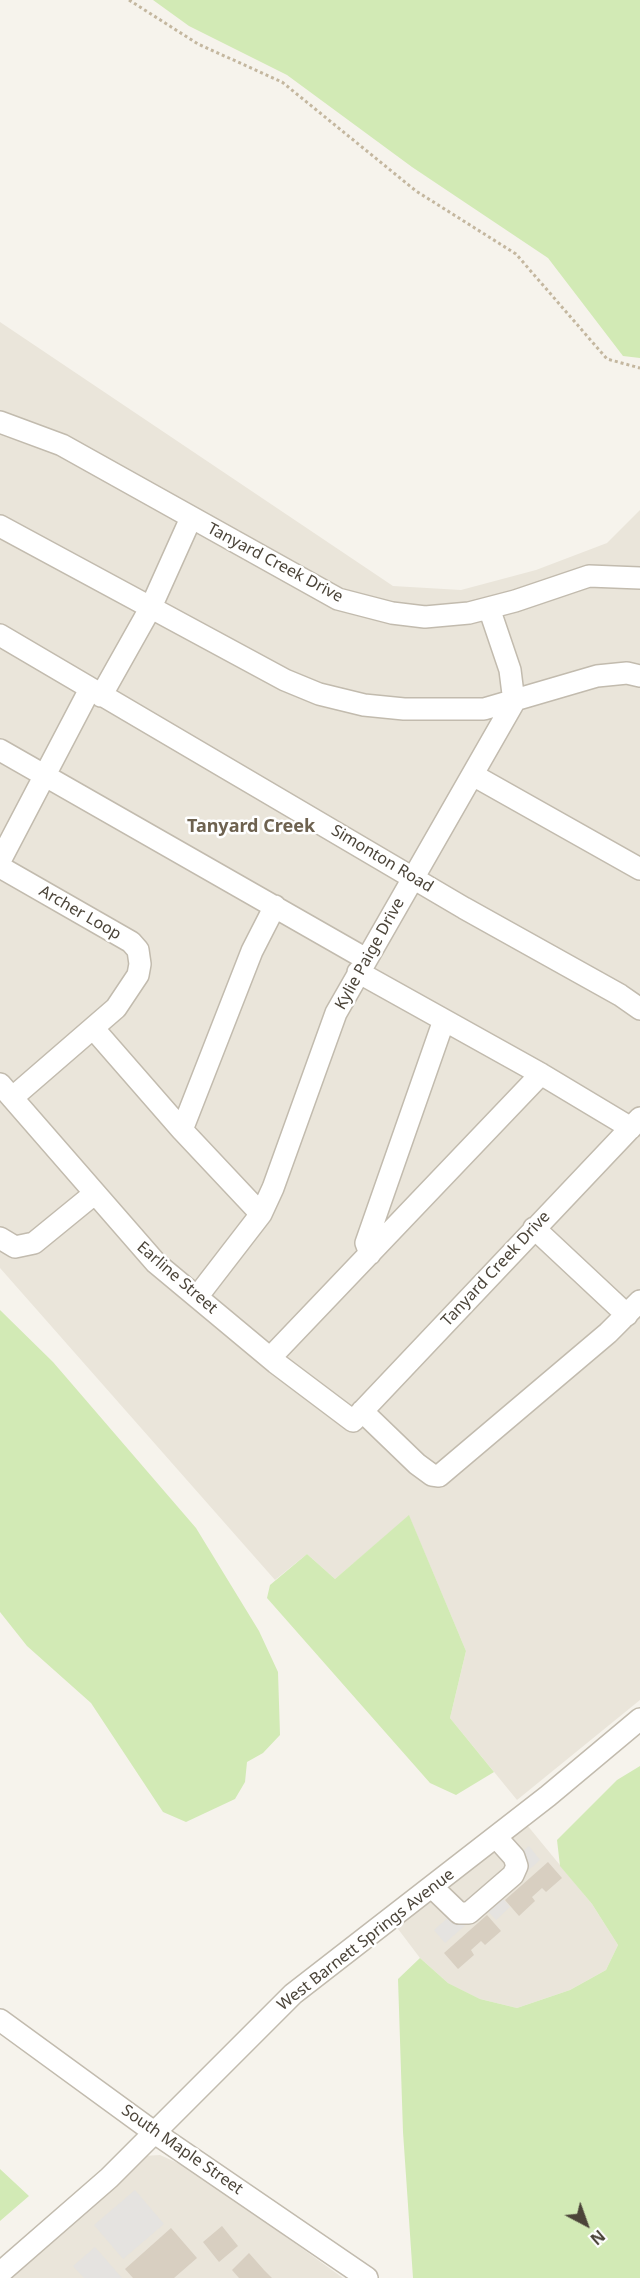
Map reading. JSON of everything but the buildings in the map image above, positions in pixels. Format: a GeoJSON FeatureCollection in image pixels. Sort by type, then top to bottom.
{"type":"FeatureCollection","features":[{"type":"Feature","properties":{"kind":"street","name":"Tanyard Creek Drive"},"geometry":{"type":"LineString","coordinates":[[0,422],[62,445],[338,599],[392,613],[425,617],[469,613],[589,576],[640,578]]}},
{"type":"Feature","properties":{"kind":"street"},"geometry":{"type":"LineString","coordinates":[[0,861],[45,775],[151,607],[192,518]]}},
{"type":"Feature","properties":{"kind":"street"},"geometry":{"type":"LineString","coordinates":[[0,526],[253,664],[319,694],[364,705],[404,709],[483,709],[514,702],[565,683],[597,676],[627,673],[640,676]]}},
{"type":"Feature","properties":{"kind":"street"},"geometry":{"type":"LineString","coordinates":[[489,608],[510,670],[514,702]]}},
{"type":"Feature","properties":{"kind":"street","name":"Simonton Road"},"geometry":{"type":"LineString","coordinates":[[0,635],[413,878],[620,995],[640,1009]]}},
{"type":"Feature","properties":{"kind":"street","name":"Kylie Paige Drive"},"geometry":{"type":"LineString","coordinates":[[197,1297],[261,1214],[273,1188],[336,1013],[514,702]]}},
{"type":"Feature","properties":{"kind":"street"},"geometry":{"type":"LineString","coordinates":[[0,750],[275,906],[444,1020],[635,1123]]}},
{"type":"Feature","properties":{"kind":"street"},"geometry":{"type":"LineString","coordinates":[[473,775],[640,869]]}},
{"type":"Feature","properties":{"kind":"street","name":"Archer Loop"},"geometry":{"type":"LineString","coordinates":[[0,867],[115,932],[138,950],[138,975],[116,1008],[93,1028],[6,1091]]}},
{"type":"Feature","properties":{"kind":"street"},"geometry":{"type":"LineString","coordinates":[[182,1130],[252,951],[275,906]]}},
{"type":"Feature","properties":{"kind":"street"},"geometry":{"type":"LineString","coordinates":[[370,1254],[366,1243],[444,1020]]}},
{"type":"Feature","properties":{"kind":"street"},"geometry":{"type":"LineString","coordinates":[[93,1028],[182,1130],[261,1214]]}},
{"type":"Feature","properties":{"kind":"street"},"geometry":{"type":"LineString","coordinates":[[270,1358],[541,1074]]}},
{"type":"Feature","properties":{"kind":"street","name":"Earline Street"},"geometry":{"type":"LineString","coordinates":[[6,1091],[150,1256],[270,1358],[358,1416],[432,1475],[439,1476],[634,1308]]}},
{"type":"Feature","properties":{"kind":"street","name":"Tanyard Creek Drive"},"geometry":{"type":"LineString","coordinates":[[358,1416],[635,1123]]}},
{"type":"Feature","properties":{"kind":"street"},"geometry":{"type":"LineString","coordinates":[[0,1238],[15,1247],[34,1244],[94,1194]]}},
{"type":"Feature","properties":{"kind":"street"},"geometry":{"type":"LineString","coordinates":[[534,1228],[634,1308]]}},
{"type":"Feature","properties":{"kind":"street","name":"West Barnett Springs Avenue"},"geometry":{"type":"LineString","coordinates":[[0,2273],[109,2178],[293,1994],[496,1838],[640,1719]]}},
{"type":"Feature","properties":{"kind":"street"},"geometry":{"type":"LineString","coordinates":[[432,1887],[459,1913],[469,1913],[513,1875],[518,1866],[514,1857],[496,1838]]}},
{"type":"Feature","properties":{"kind":"street","name":"South Maple Street"},"geometry":{"type":"LineString","coordinates":[[0,2020],[155,2133],[367,2278]]}},
{"type":"Feature","properties":{"kind":"path"},"geometry":{"type":"LineString","coordinates":[[129,0],[198,44],[282,82],[416,191],[516,254],[607,359],[640,368]]}},
{"type":"Feature","properties":{"kind":"shaded area"},"geometry":{"type":"Polygon","coordinates":[[[0,322],[393,586],[461,590],[536,570],[607,543],[640,510],[640,1700],[517,1800],[450,1718],[466,1651],[409,1516],[335,1579],[307,1554],[275,1580],[0,1268],[0,322]]]}},
{"type":"Feature","properties":{"kind":"shaded area"},"geometry":{"type":"Polygon","coordinates":[[[527,1825],[592,1904],[618,1945],[606,1970],[570,1990],[517,2008],[480,1999],[448,1983],[420,1958],[395,1925],[527,1825]]]}},
{"type":"Feature","properties":{"kind":"shaded area"},"geometry":{"type":"Polygon","coordinates":[[[529,1846],[540,1860],[500,1895],[510,1907],[496,1920],[485,1908],[445,1943],[434,1930],[503,1869],[508,1875],[509,1863],[529,1846]]]}},
{"type":"Feature","properties":{"kind":"shaded area"},"geometry":{"type":"Polygon","coordinates":[[[160,2155],[195,2171],[343,2278],[5,2278],[143,2156],[160,2155]]]}},
{"type":"Feature","properties":{"kind":"shaded area"},"geometry":{"type":"Polygon","coordinates":[[[135,2190],[164,2224],[123,2259],[94,2225],[135,2190]]]}},
{"type":"Feature","properties":{"kind":"shaded area"},"geometry":{"type":"Polygon","coordinates":[[[95,2247],[122,2278],[84,2278],[73,2266],[95,2247]]]}},
{"type":"Feature","properties":{"kind":"green space"},"geometry":{"type":"Polygon","coordinates":[[[153,0],[640,0],[640,358],[623,356],[548,258],[412,167],[287,75],[189,26],[153,0]]]}},
{"type":"Feature","properties":{"kind":"green space"},"geometry":{"type":"Polygon","coordinates":[[[0,1310],[53,1362],[196,1528],[259,1631],[278,1672],[280,1735],[263,1753],[247,1762],[245,1782],[235,1799],[186,1822],[163,1812],[91,1703],[27,1646],[0,1612],[0,1310]]]}},
{"type":"Feature","properties":{"kind":"green space"},"geometry":{"type":"Polygon","coordinates":[[[409,1515],[466,1651],[450,1718],[494,1772],[456,1795],[430,1783],[267,1598],[270,1585],[307,1554],[335,1579],[409,1515]]]}},
{"type":"Feature","properties":{"kind":"green space"},"geometry":{"type":"Polygon","coordinates":[[[640,1766],[640,2278],[413,2278],[403,2132],[398,1979],[420,1958],[448,1983],[480,1999],[517,2008],[570,1990],[606,1970],[618,1945],[592,1904],[560,1866],[557,1840],[617,1780],[640,1766]]]}},
{"type":"Feature","properties":{"kind":"green space"},"geometry":{"type":"Polygon","coordinates":[[[0,2169],[29,2196],[0,2221],[0,2169]]]}},
{"type":"Feature","properties":{"kind":"district","name":"Tanyard Creek"},"geometry":{"type":"Point","coordinates":[251,827]}}]}
